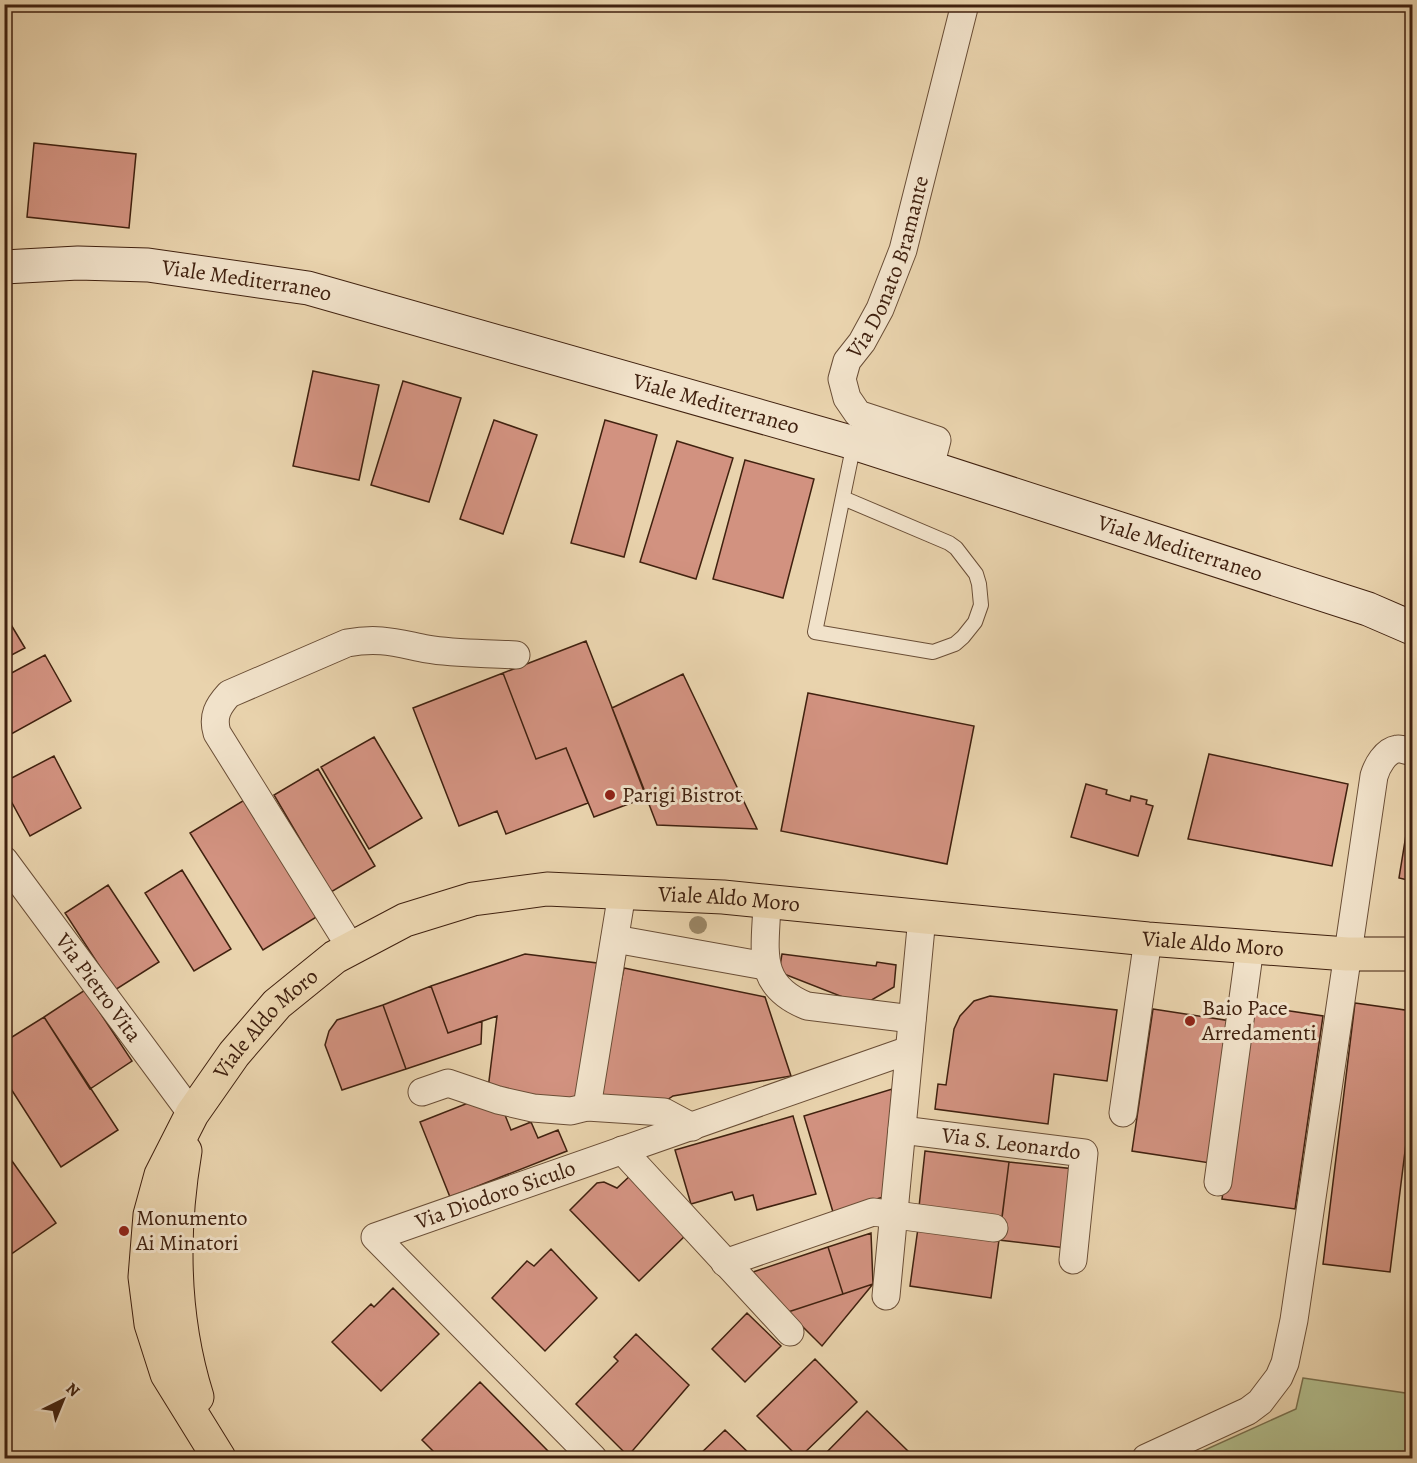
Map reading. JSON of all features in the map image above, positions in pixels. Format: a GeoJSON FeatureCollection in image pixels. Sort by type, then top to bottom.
{"type":"FeatureCollection","features":[{"type":"Feature","properties":{"kind":"main road","name":"Viale Aldo Moro"},"geometry":{"type":"LineString","coordinates":[[215,1450],[186,1363],[175,1267],[180,1184],[192,1114],[234,1054],[277,1004],[335,957],[405,920],[472,899],[547,890],[723,897],[1148,939],[1347,954],[1413,954]]}},
{"type":"Feature","properties":{"kind":"street","name":"Via Donato Bramante"},"geometry":{"type":"LineString","coordinates":[[930,467],[937,440],[858,414],[847,398],[842,379],[848,361],[862,342],[880,309],[903,250],[965,4]]}},
{"type":"Feature","properties":{"kind":"street","name":"Viale Mediterraneo"},"geometry":{"type":"LineString","coordinates":[[4,267],[78,263],[148,265],[308,288],[854,443],[1368,609],[1413,628]]}},
{"type":"Feature","properties":{"kind":"street"},"geometry":{"type":"LineString","coordinates":[[351,948],[217,733],[214,722],[221,703],[229,694],[348,643],[363,640],[380,639],[428,649],[516,655]]}},
{"type":"Feature","properties":{"kind":"street"},"geometry":{"type":"LineString","coordinates":[[1148,1457],[1248,1411],[1269,1391],[1285,1363],[1294,1320],[1376,767],[1390,752],[1397,749],[1413,752]]}},
{"type":"Feature","properties":{"kind":"street","name":"Via Pietro Vita"},"geometry":{"type":"LineString","coordinates":[[4,860],[192,1114]]}},
{"type":"Feature","properties":{"kind":"street"},"geometry":{"type":"LineString","coordinates":[[587,1107],[622,893]]}},
{"type":"Feature","properties":{"kind":"street"},"geometry":{"type":"LineString","coordinates":[[767,902],[765,966],[782,993],[807,1006],[912,1019]]}},
{"type":"Feature","properties":{"kind":"street"},"geometry":{"type":"LineString","coordinates":[[886,1296],[922,917]]}},
{"type":"Feature","properties":{"kind":"street"},"geometry":{"type":"LineString","coordinates":[[615,939],[765,966]]}},
{"type":"Feature","properties":{"kind":"street"},"geometry":{"type":"LineString","coordinates":[[1123,1113],[1148,939]]}},
{"type":"Feature","properties":{"kind":"street"},"geometry":{"type":"LineString","coordinates":[[1218,1182],[1250,947]]}},
{"type":"Feature","properties":{"kind":"street","name":"Via Diodoro Siculo"},"geometry":{"type":"LineString","coordinates":[[593,1458],[375,1237],[909,1050]]}},
{"type":"Feature","properties":{"kind":"street"},"geometry":{"type":"LineString","coordinates":[[422,1092],[448,1083],[498,1100],[534,1108],[571,1111],[587,1107],[664,1112],[692,1126]]}},
{"type":"Feature","properties":{"kind":"street","name":"Via S. Leonardo"},"geometry":{"type":"LineString","coordinates":[[902,1130],[1084,1153],[1072,1260]]}},
{"type":"Feature","properties":{"kind":"street"},"geometry":{"type":"LineString","coordinates":[[622,1150],[790,1332]]}},
{"type":"Feature","properties":{"kind":"street"},"geometry":{"type":"LineString","coordinates":[[725,1263],[873,1212],[994,1228]]}},
{"type":"Feature","properties":{"kind":"lane"},"geometry":{"type":"LineString","coordinates":[[843,498],[949,543],[970,565],[979,584],[981,605],[979,614],[970,629],[955,644],[933,652],[815,632],[854,443]]}},
{"type":"Feature","properties":{"kind":"green space"},"geometry":{"type":"Polygon","coordinates":[[[1303,1378],[1412,1394],[1412,1458],[1187,1458],[1296,1409],[1303,1378]]]}},
{"type":"Feature","properties":{"kind":"building"},"geometry":{"type":"Polygon","coordinates":[[[34,143],[136,154],[129,228],[27,217],[34,143]]]}},
{"type":"Feature","properties":{"kind":"building"},"geometry":{"type":"Polygon","coordinates":[[[313,371],[379,385],[359,480],[293,466],[313,371]]]}},
{"type":"Feature","properties":{"kind":"building"},"geometry":{"type":"Polygon","coordinates":[[[403,381],[461,398],[429,502],[371,485],[403,381]]]}},
{"type":"Feature","properties":{"kind":"building"},"geometry":{"type":"Polygon","coordinates":[[[494,420],[537,435],[503,534],[460,519],[494,420]]]}},
{"type":"Feature","properties":{"kind":"building"},"geometry":{"type":"Polygon","coordinates":[[[605,420],[657,435],[624,557],[571,543],[605,420]]]}},
{"type":"Feature","properties":{"kind":"building"},"geometry":{"type":"Polygon","coordinates":[[[677,441],[733,458],[696,579],[640,562],[677,441]]]}},
{"type":"Feature","properties":{"kind":"building"},"geometry":{"type":"Polygon","coordinates":[[[745,460],[814,479],[783,598],[713,579],[745,460]]]}},
{"type":"Feature","properties":{"kind":"building"},"geometry":{"type":"Polygon","coordinates":[[[4,613],[25,648],[4,659],[4,613]]]}},
{"type":"Feature","properties":{"kind":"building"},"geometry":{"type":"Polygon","coordinates":[[[586,641],[647,797],[594,817],[566,748],[536,759],[503,673],[586,641]]]}},
{"type":"Feature","properties":{"kind":"building"},"geometry":{"type":"Polygon","coordinates":[[[45,655],[71,701],[4,738],[4,677],[45,655]]]}},
{"type":"Feature","properties":{"kind":"building"},"geometry":{"type":"Polygon","coordinates":[[[503,673],[536,759],[566,748],[588,803],[506,834],[497,811],[459,826],[413,708],[503,673]]]}},
{"type":"Feature","properties":{"kind":"building"},"geometry":{"type":"Polygon","coordinates":[[[683,674],[757,829],[657,825],[612,708],[683,674]]]}},
{"type":"Feature","properties":{"kind":"building"},"geometry":{"type":"Polygon","coordinates":[[[808,693],[974,726],[947,864],[781,831],[808,693]]]}},
{"type":"Feature","properties":{"kind":"building"},"geometry":{"type":"Polygon","coordinates":[[[374,737],[422,818],[369,849],[321,767],[374,737]]]}},
{"type":"Feature","properties":{"kind":"building"},"geometry":{"type":"Polygon","coordinates":[[[1209,754],[1348,784],[1332,866],[1188,839],[1209,754]]]}},
{"type":"Feature","properties":{"kind":"building"},"geometry":{"type":"Polygon","coordinates":[[[54,756],[81,808],[30,836],[4,788],[4,782],[54,756]]]}},
{"type":"Feature","properties":{"kind":"building"},"geometry":{"type":"Polygon","coordinates":[[[318,769],[375,866],[331,892],[274,795],[318,769]]]}},
{"type":"Feature","properties":{"kind":"building"},"geometry":{"type":"Polygon","coordinates":[[[1086,784],[1107,790],[1106,794],[1130,801],[1131,796],[1147,800],[1146,804],[1153,806],[1138,856],[1071,837],[1086,784]]]}},
{"type":"Feature","properties":{"kind":"building"},"geometry":{"type":"Polygon","coordinates":[[[1412,798],[1412,881],[1399,878],[1412,798]]]}},
{"type":"Feature","properties":{"kind":"building"},"geometry":{"type":"Polygon","coordinates":[[[246,799],[318,916],[263,950],[190,833],[246,799]]]}},
{"type":"Feature","properties":{"kind":"building"},"geometry":{"type":"Polygon","coordinates":[[[182,870],[231,949],[194,971],[145,893],[182,870]]]}},
{"type":"Feature","properties":{"kind":"building"},"geometry":{"type":"Polygon","coordinates":[[[108,885],[159,962],[115,990],[65,913],[108,885]]]}},
{"type":"Feature","properties":{"kind":"building"},"geometry":{"type":"Polygon","coordinates":[[[525,954],[597,963],[578,1107],[488,1089],[497,1016],[448,1033],[431,986],[525,954]]]}},
{"type":"Feature","properties":{"kind":"building"},"geometry":{"type":"Polygon","coordinates":[[[782,954],[876,966],[877,962],[896,965],[894,987],[863,1005],[779,972],[782,954]]]}},
{"type":"Feature","properties":{"kind":"building"},"geometry":{"type":"Polygon","coordinates":[[[624,968],[765,997],[791,1076],[673,1096],[664,1102],[598,1094],[624,968]]]}},
{"type":"Feature","properties":{"kind":"building"},"geometry":{"type":"Polygon","coordinates":[[[431,986],[448,1033],[482,1021],[481,1044],[406,1069],[383,1005],[431,986]]]}},
{"type":"Feature","properties":{"kind":"building"},"geometry":{"type":"Polygon","coordinates":[[[85,990],[132,1061],[90,1089],[44,1017],[85,990]]]}},
{"type":"Feature","properties":{"kind":"building"},"geometry":{"type":"Polygon","coordinates":[[[990,996],[1117,1010],[1107,1081],[1054,1074],[1048,1124],[935,1109],[938,1084],[946,1085],[954,1029],[960,1016],[974,1001],[990,996]]]}},
{"type":"Feature","properties":{"kind":"building"},"geometry":{"type":"Polygon","coordinates":[[[1355,1003],[1412,1011],[1412,1095],[1390,1272],[1323,1264],[1355,1003]]]}},
{"type":"Feature","properties":{"kind":"building"},"geometry":{"type":"Polygon","coordinates":[[[383,1005],[406,1069],[342,1090],[325,1045],[329,1031],[337,1020],[383,1005]]]}},
{"type":"Feature","properties":{"kind":"building"},"geometry":{"type":"Polygon","coordinates":[[[1250,1005],[1323,1016],[1295,1209],[1222,1199],[1250,1005]]]}},
{"type":"Feature","properties":{"kind":"building"},"geometry":{"type":"Polygon","coordinates":[[[1153,1009],[1231,1021],[1210,1163],[1132,1151],[1153,1009]]]}},
{"type":"Feature","properties":{"kind":"building"},"geometry":{"type":"Polygon","coordinates":[[[44,1017],[118,1130],[61,1167],[4,1078],[4,1042],[44,1017]]]}},
{"type":"Feature","properties":{"kind":"building"},"geometry":{"type":"Polygon","coordinates":[[[902,1086],[890,1195],[833,1212],[804,1116],[902,1086]]]}},
{"type":"Feature","properties":{"kind":"building"},"geometry":{"type":"Polygon","coordinates":[[[468,1103],[505,1115],[511,1130],[531,1122],[538,1138],[558,1130],[567,1151],[450,1197],[420,1122],[468,1103]]]}},
{"type":"Feature","properties":{"kind":"building"},"geometry":{"type":"Polygon","coordinates":[[[793,1116],[816,1194],[757,1210],[753,1195],[735,1200],[732,1192],[691,1204],[675,1150],[793,1116]]]}},
{"type":"Feature","properties":{"kind":"building"},"geometry":{"type":"Polygon","coordinates":[[[925,1151],[1009,1162],[1002,1218],[919,1207],[925,1151]]]}},
{"type":"Feature","properties":{"kind":"building"},"geometry":{"type":"Polygon","coordinates":[[[12,1161],[56,1223],[4,1259],[4,1166],[12,1161]]]}},
{"type":"Feature","properties":{"kind":"building"},"geometry":{"type":"Polygon","coordinates":[[[1009,1162],[1075,1169],[1066,1248],[999,1240],[1009,1162]]]}},
{"type":"Feature","properties":{"kind":"building"},"geometry":{"type":"Polygon","coordinates":[[[632,1174],[690,1231],[639,1281],[570,1210],[597,1183],[604,1182],[617,1188],[632,1174]]]}},
{"type":"Feature","properties":{"kind":"building"},"geometry":{"type":"Polygon","coordinates":[[[918,1228],[999,1240],[991,1298],[910,1286],[918,1228]]]}},
{"type":"Feature","properties":{"kind":"building"},"geometry":{"type":"Polygon","coordinates":[[[871,1233],[873,1284],[843,1294],[828,1247],[871,1233]]]}},
{"type":"Feature","properties":{"kind":"building"},"geometry":{"type":"Polygon","coordinates":[[[828,1247],[843,1294],[788,1312],[750,1273],[828,1247]]]}},
{"type":"Feature","properties":{"kind":"building"},"geometry":{"type":"Polygon","coordinates":[[[551,1249],[597,1298],[545,1351],[492,1298],[527,1261],[534,1266],[551,1249]]]}},
{"type":"Feature","properties":{"kind":"building"},"geometry":{"type":"Polygon","coordinates":[[[873,1284],[822,1346],[788,1312],[873,1284]]]}},
{"type":"Feature","properties":{"kind":"building"},"geometry":{"type":"Polygon","coordinates":[[[393,1288],[439,1334],[381,1391],[332,1342],[371,1304],[374,1307],[393,1288]]]}},
{"type":"Feature","properties":{"kind":"building"},"geometry":{"type":"Polygon","coordinates":[[[747,1313],[781,1346],[745,1382],[712,1349],[747,1313]]]}},
{"type":"Feature","properties":{"kind":"building"},"geometry":{"type":"Polygon","coordinates":[[[636,1334],[689,1385],[628,1456],[576,1404],[618,1361],[614,1357],[636,1334]]]}},
{"type":"Feature","properties":{"kind":"building"},"geometry":{"type":"Polygon","coordinates":[[[815,1359],[857,1402],[799,1458],[757,1416],[815,1359]]]}},
{"type":"Feature","properties":{"kind":"building"},"geometry":{"type":"Polygon","coordinates":[[[480,1382],[548,1451],[541,1458],[440,1458],[422,1440],[480,1382]]]}},
{"type":"Feature","properties":{"kind":"building"},"geometry":{"type":"Polygon","coordinates":[[[867,1411],[909,1452],[903,1458],[821,1458],[867,1411]]]}},
{"type":"Feature","properties":{"kind":"building"},"geometry":{"type":"Polygon","coordinates":[[[725,1430],[754,1458],[696,1458],[725,1430]]]}},
{"type":"Feature","properties":{"kind":"place","name":"Parigi Bistrot"},"geometry":{"type":"Point","coordinates":[610,795]}},
{"type":"Feature","properties":{"kind":"place","name":"Baio Pace Arredamenti"},"geometry":{"type":"Point","coordinates":[1190,1021]}},
{"type":"Feature","properties":{"kind":"place","name":"Monumento Ai Minatori"},"geometry":{"type":"Point","coordinates":[124,1231]}}]}
